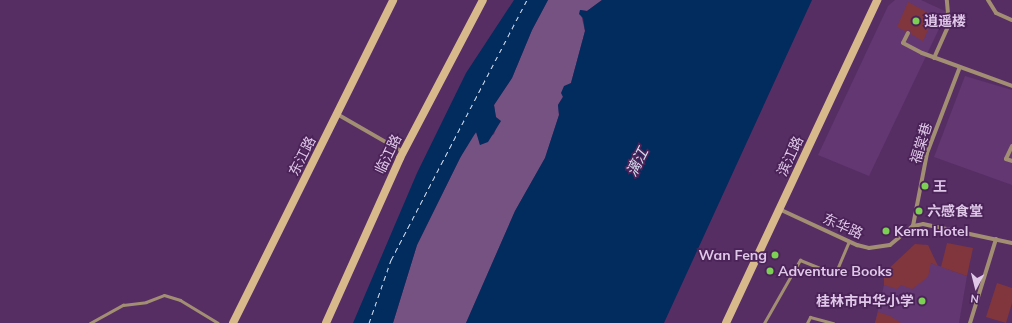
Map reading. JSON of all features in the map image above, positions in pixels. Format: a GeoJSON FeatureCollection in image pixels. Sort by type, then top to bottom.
{"type":"FeatureCollection","features":[{"type":"Feature","properties":{"kind":"street","name":"东江路"},"geometry":{"type":"LineString","coordinates":[[233,323],[393,0]]}},
{"type":"Feature","properties":{"kind":"street","name":"临江路"},"geometry":{"type":"LineString","coordinates":[[326,323],[403,152],[483,0]]}},
{"type":"Feature","properties":{"kind":"street","name":"滨江路"},"geometry":{"type":"LineString","coordinates":[[726,323],[877,0]]}},
{"type":"Feature","properties":{"kind":"street"},"geometry":{"type":"LineString","coordinates":[[934,58],[949,25],[947,0]]}},
{"type":"Feature","properties":{"kind":"street"},"geometry":{"type":"LineString","coordinates":[[988,0],[996,13],[1012,20]]}},
{"type":"Feature","properties":{"kind":"street"},"geometry":{"type":"LineString","coordinates":[[908,33],[903,43],[934,58],[1012,86]]}},
{"type":"Feature","properties":{"kind":"street","name":"福棠巷"},"geometry":{"type":"LineString","coordinates":[[913,226],[927,153],[959,69]]}},
{"type":"Feature","properties":{"kind":"street"},"geometry":{"type":"LineString","coordinates":[[337,114],[403,152]]}},
{"type":"Feature","properties":{"kind":"street"},"geometry":{"type":"LineString","coordinates":[[1012,146],[1006,158],[1012,161]]}},
{"type":"Feature","properties":{"kind":"street","name":"东华路"},"geometry":{"type":"LineString","coordinates":[[779,209],[849,242],[869,248],[880,248],[890,245],[913,226]]}},
{"type":"Feature","properties":{"kind":"street"},"geometry":{"type":"LineString","coordinates":[[913,226],[923,224],[1012,243]]}},
{"type":"Feature","properties":{"kind":"street"},"geometry":{"type":"LineString","coordinates":[[970,323],[996,239]]}},
{"type":"Feature","properties":{"kind":"lane"},"geometry":{"type":"LineString","coordinates":[[764,323],[800,260],[835,274],[849,242]]}},
{"type":"Feature","properties":{"kind":"lane"},"geometry":{"type":"LineString","coordinates":[[90,323],[123,305],[146,302],[164,295],[180,300],[218,323]]}},
{"type":"Feature","properties":{"kind":"lane"},"geometry":{"type":"LineString","coordinates":[[807,323],[810,317],[833,323]]}},
{"type":"Feature","properties":{"kind":"shaded area"},"geometry":{"type":"Polygon","coordinates":[[[548,0],[602,0],[587,11],[580,10],[585,31],[571,83],[558,105],[559,115],[545,158],[515,211],[466,323],[393,323],[417,245],[470,138],[477,132],[480,145],[494,134],[497,126],[494,105],[512,78],[532,30],[548,0]]]}},
{"type":"Feature","properties":{"kind":"shaded area"},"geometry":{"type":"Polygon","coordinates":[[[895,0],[921,0],[947,12],[869,176],[818,155],[888,6],[895,0]]]}},
{"type":"Feature","properties":{"kind":"shaded area"},"geometry":{"type":"Polygon","coordinates":[[[965,76],[1012,90],[1012,185],[934,157],[965,76]]]}},
{"type":"Feature","properties":{"kind":"shaded area","name":"桂林市中华小学"},"geometry":{"type":"Polygon","coordinates":[[[931,263],[967,276],[959,323],[875,323],[884,285],[901,285],[931,263]]]}},
{"type":"Feature","properties":{"kind":"water"},"geometry":{"type":"Polygon","coordinates":[[[514,0],[548,0],[532,30],[512,78],[494,105],[496,117],[501,121],[488,142],[480,145],[476,132],[460,158],[417,245],[393,323],[353,323],[417,173],[466,73],[514,0]]]}},
{"type":"Feature","properties":{"kind":"water","name":"漓江"},"geometry":{"type":"Polygon","coordinates":[[[602,0],[812,0],[664,323],[466,323],[515,211],[545,158],[559,115],[558,105],[563,97],[561,93],[564,86],[571,83],[585,31],[583,18],[579,14],[580,10],[587,11],[602,0]]]}},
{"type":"Feature","properties":{"kind":"building","name":"逍遥楼"},"geometry":{"type":"Polygon","coordinates":[[[908,2],[934,16],[923,41],[911,34],[910,30],[905,31],[897,27],[908,2]]]}},
{"type":"Feature","properties":{"kind":"building"},"geometry":{"type":"Polygon","coordinates":[[[947,243],[973,248],[967,276],[941,267],[947,243]]]}},
{"type":"Feature","properties":{"kind":"building"},"geometry":{"type":"Polygon","coordinates":[[[915,244],[928,245],[938,266],[931,263],[928,277],[912,289],[901,285],[897,289],[884,285],[884,273],[915,244]]]}},
{"type":"Feature","properties":{"kind":"building"},"geometry":{"type":"Polygon","coordinates":[[[997,283],[1012,288],[1012,303],[1006,323],[986,317],[997,283]]]}},
{"type":"Feature","properties":{"kind":"building"},"geometry":{"type":"Polygon","coordinates":[[[878,312],[890,316],[901,323],[875,323],[878,312]]]}},
{"type":"Feature","properties":{"kind":"ferry route"},"geometry":{"type":"LineString","coordinates":[[369,323],[391,260],[527,0]]}},
{"type":"Feature","properties":{"kind":"place","name":"逍遥楼"},"geometry":{"type":"Point","coordinates":[916,21]}},
{"type":"Feature","properties":{"kind":"place","name":"王"},"geometry":{"type":"Point","coordinates":[925,186]}},
{"type":"Feature","properties":{"kind":"place","name":"六感食堂"},"geometry":{"type":"Point","coordinates":[919,211]}},
{"type":"Feature","properties":{"kind":"place","name":"Kerm Hotel"},"geometry":{"type":"Point","coordinates":[886,231]}},
{"type":"Feature","properties":{"kind":"place","name":"Wan Feng"},"geometry":{"type":"Point","coordinates":[775,255]}},
{"type":"Feature","properties":{"kind":"place","name":"Adventure Books"},"geometry":{"type":"Point","coordinates":[770,271]}},
{"type":"Feature","properties":{"kind":"place","name":"桂林市中华小学"},"geometry":{"type":"Point","coordinates":[922,301]}}]}
